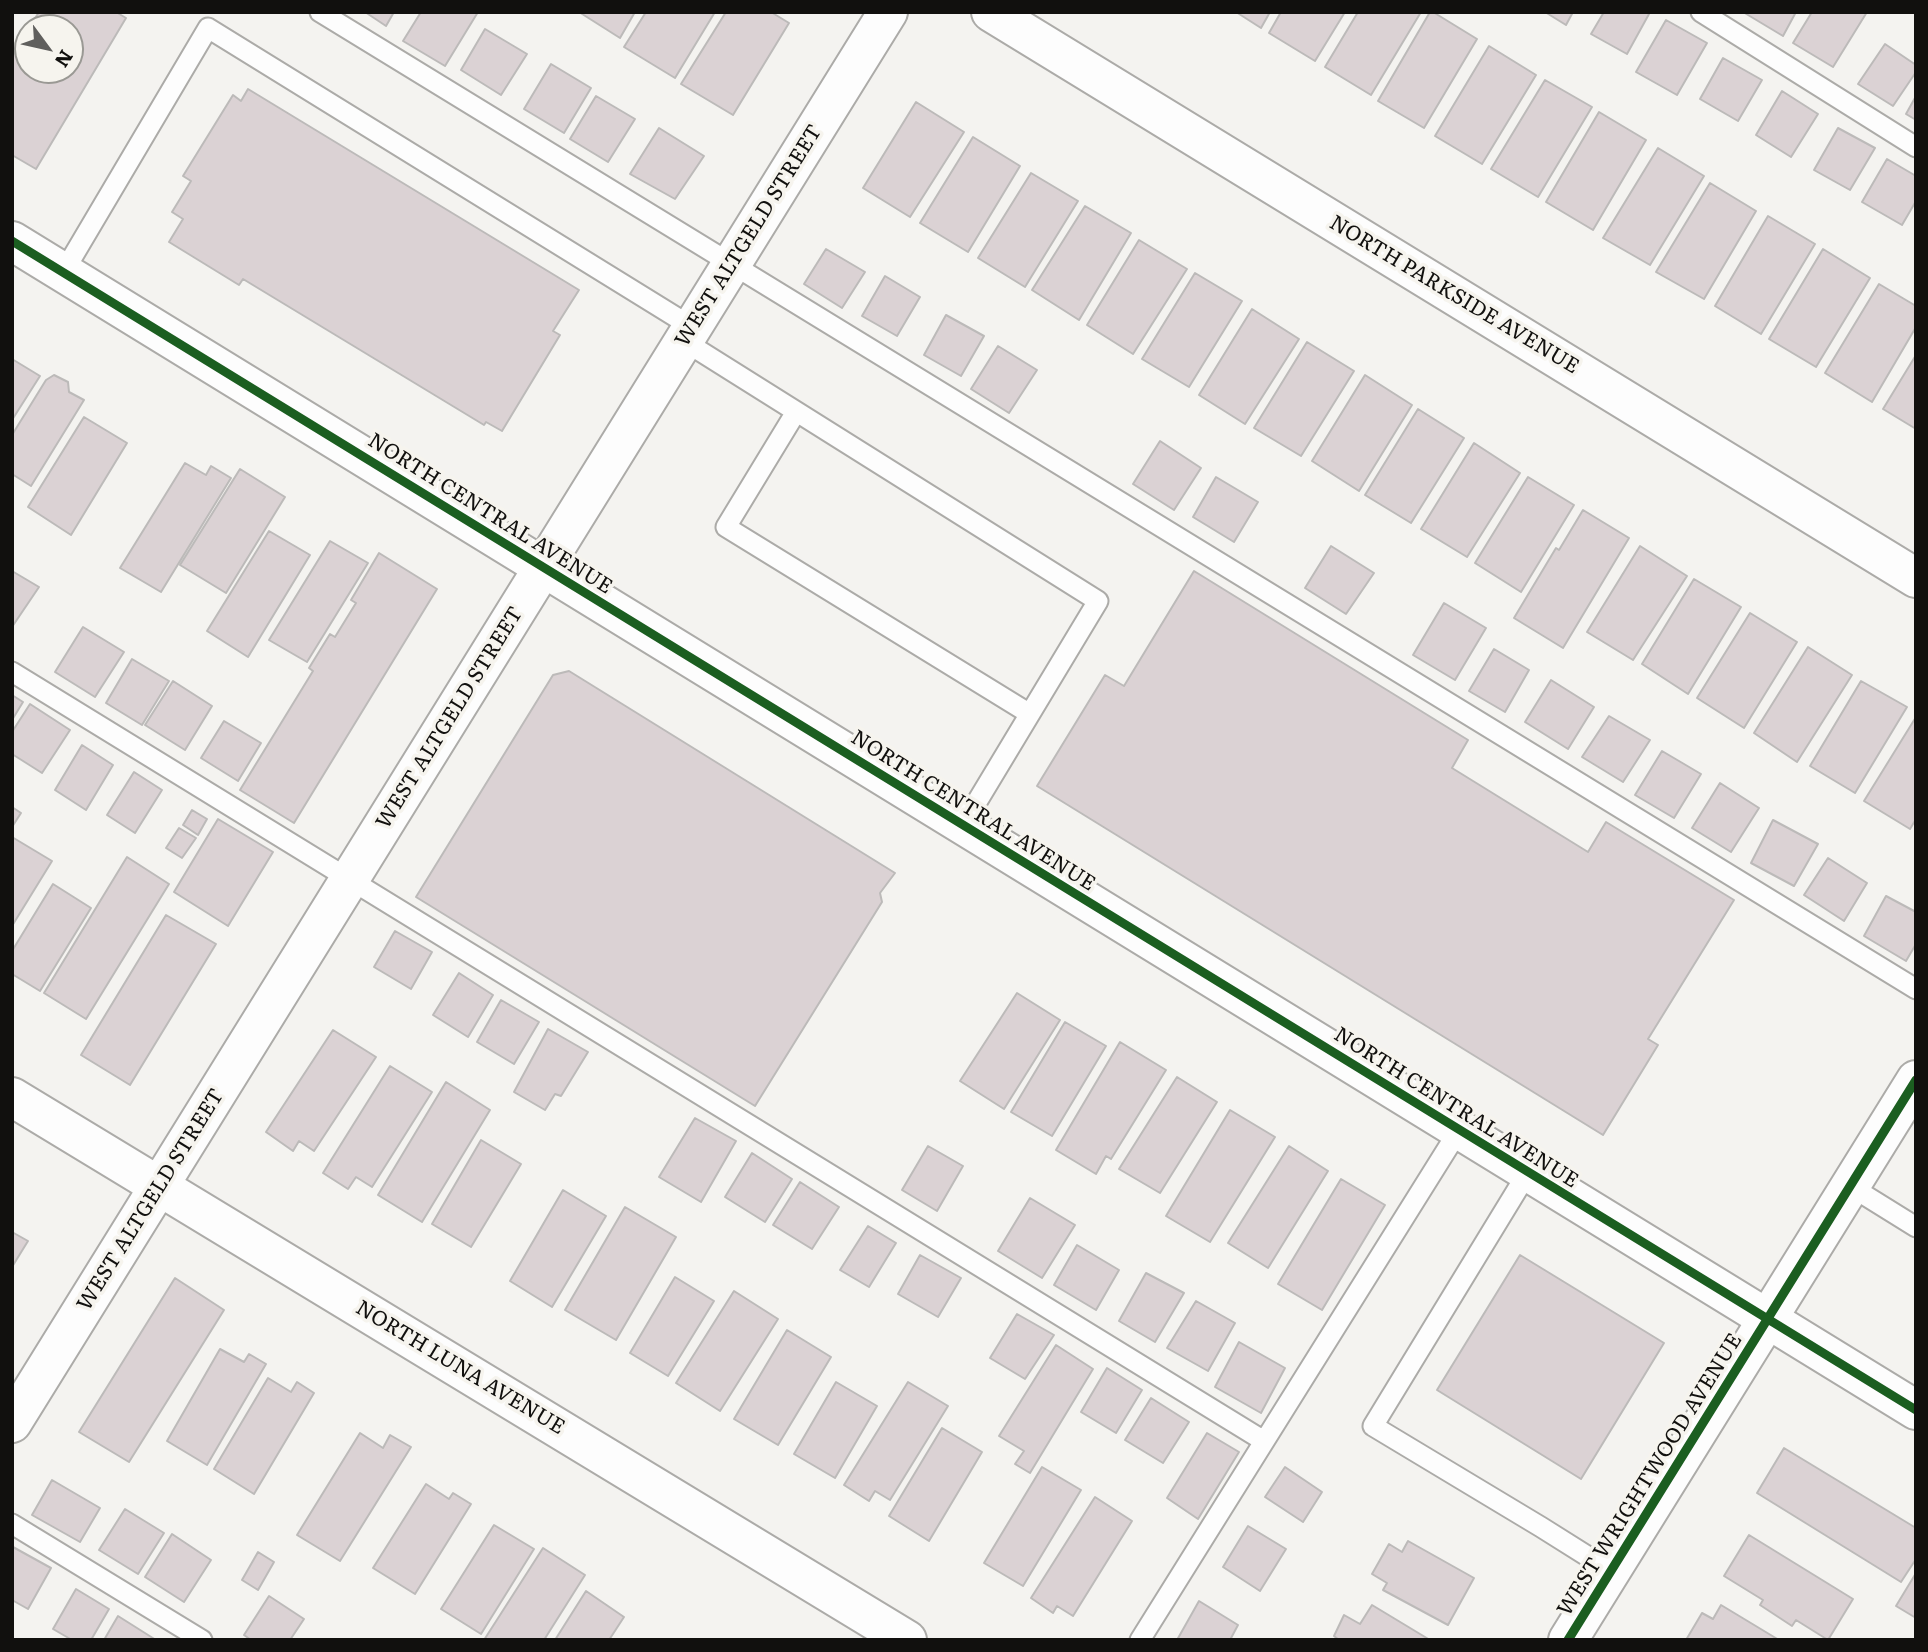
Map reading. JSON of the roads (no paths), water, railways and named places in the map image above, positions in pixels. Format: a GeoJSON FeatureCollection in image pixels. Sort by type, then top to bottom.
{"type":"FeatureCollection","features":[{"type":"Feature","properties":{"kind":"street","name":"WEST ALTGELD STREET"},"geometry":{"type":"LineString","coordinates":[[12,1423],[888,12]]}},
{"type":"Feature","properties":{"kind":"street","name":"NORTH PARKSIDE AVENUE"},"geometry":{"type":"LineString","coordinates":[[991,12],[1916,578]]}},
{"type":"Feature","properties":{"kind":"street","name":"NORTH CENTRAL AVENUE"},"geometry":{"type":"LineString","coordinates":[[12,241],[1916,1410]]}},
{"type":"Feature","properties":{"kind":"street","name":"WEST WRIGHTWOOD AVENUE"},"geometry":{"type":"LineString","coordinates":[[1568,1640],[1915,1083]]}},
{"type":"Feature","properties":{"kind":"street","name":"NORTH LUNA AVENUE"},"geometry":{"type":"LineString","coordinates":[[12,1097],[908,1640]]}},
{"type":"Feature","properties":{"kind":"lane"},"geometry":{"type":"LineString","coordinates":[[320,12],[1916,989]]}},
{"type":"Feature","properties":{"kind":"lane"},"geometry":{"type":"LineString","coordinates":[[1701,12],[1916,147]]}},
{"type":"Feature","properties":{"kind":"lane"},"geometry":{"type":"LineString","coordinates":[[63,273],[208,28],[688,334],[796,412],[1098,601],[963,825]]}},
{"type":"Feature","properties":{"kind":"lane"},"geometry":{"type":"LineString","coordinates":[[796,412],[726,527],[1030,714]]}},
{"type":"Feature","properties":{"kind":"lane"},"geometry":{"type":"LineString","coordinates":[[12,672],[1264,1441]]}},
{"type":"Feature","properties":{"kind":"lane"},"geometry":{"type":"LineString","coordinates":[[1140,1640],[1459,1130]]}},
{"type":"Feature","properties":{"kind":"lane"},"geometry":{"type":"LineString","coordinates":[[1528,1172],[1373,1426],[1611,1571]]}},
{"type":"Feature","properties":{"kind":"lane"},"geometry":{"type":"LineString","coordinates":[[1850,1186],[1916,1227]]}},
{"type":"Feature","properties":{"kind":"lane"},"geometry":{"type":"LineString","coordinates":[[12,1524],[202,1640]]}}]}
